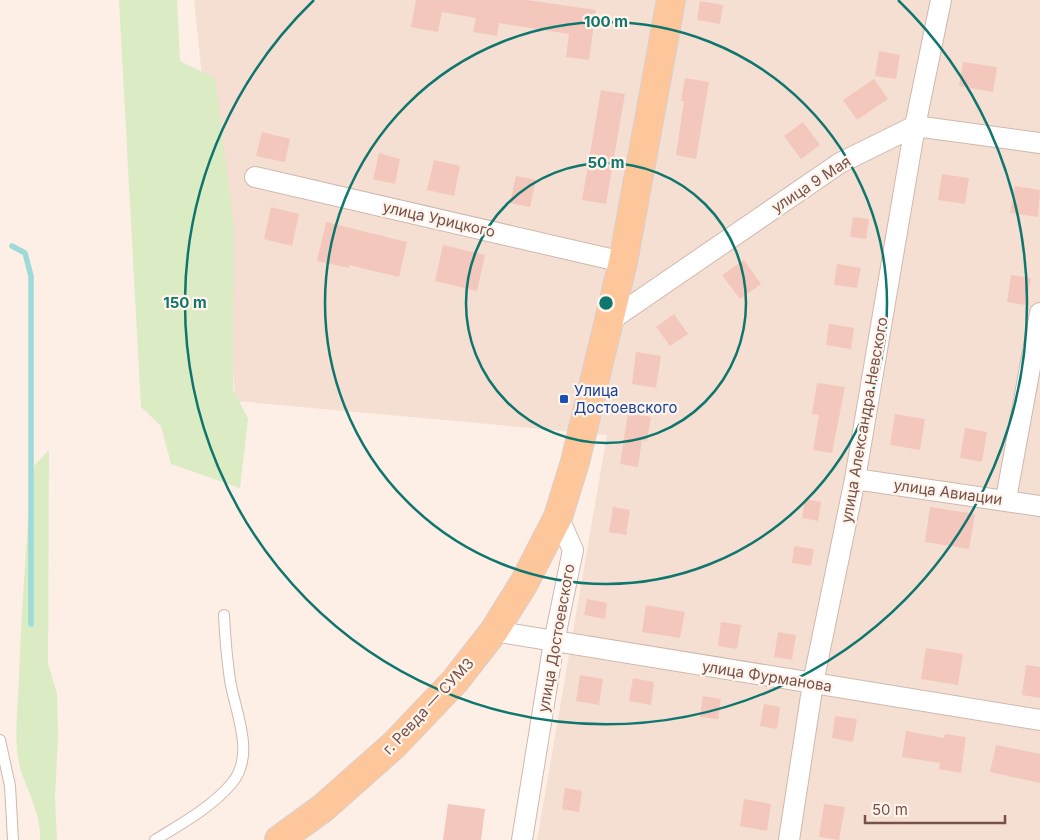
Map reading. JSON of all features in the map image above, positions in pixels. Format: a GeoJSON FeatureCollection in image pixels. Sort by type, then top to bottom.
{"type":"FeatureCollection","features":[{"type":"Feature","properties":{"kind":"main road"},"geometry":{"type":"LineString","coordinates":[[558,516],[575,462],[623,262],[671,0]]}},
{"type":"Feature","properties":{"kind":"main road","name":"г. Ревда — СУМЗ"},"geometry":{"type":"LineString","coordinates":[[279,840],[323,808],[394,745],[455,681],[494,631],[524,582],[558,516]]}},
{"type":"Feature","properties":{"kind":"street","name":"улица Александра Невского"},"geometry":{"type":"LineString","coordinates":[[789,840],[813,683],[855,479],[915,126],[941,0]]}},
{"type":"Feature","properties":{"kind":"street"},"geometry":{"type":"LineString","coordinates":[[915,126],[1040,143]]}},
{"type":"Feature","properties":{"kind":"street","name":"улица 9 Мая"},"geometry":{"type":"LineString","coordinates":[[608,322],[840,163],[915,126]]}},
{"type":"Feature","properties":{"kind":"street","name":"улица Урицкого"},"geometry":{"type":"LineString","coordinates":[[255,177],[623,262]]}},
{"type":"Feature","properties":{"kind":"street"},"geometry":{"type":"LineString","coordinates":[[1006,500],[1040,313]]}},
{"type":"Feature","properties":{"kind":"street","name":"улица Авиации"},"geometry":{"type":"LineString","coordinates":[[855,479],[1040,506]]}},
{"type":"Feature","properties":{"kind":"street","name":"улица Достоевского"},"geometry":{"type":"LineString","coordinates":[[522,840],[554,642],[573,550],[558,516]]}},
{"type":"Feature","properties":{"kind":"street","name":"улица Фурманова"},"geometry":{"type":"LineString","coordinates":[[494,631],[1040,720]]}},
{"type":"Feature","properties":{"kind":"lane"},"geometry":{"type":"LineString","coordinates":[[155,840],[178,826],[222,792],[232,782],[239,770],[243,753],[241,727],[230,681],[224,615]]}},
{"type":"Feature","properties":{"kind":"lane"},"geometry":{"type":"LineString","coordinates":[[0,740],[8,769],[13,840]]}},
{"type":"Feature","properties":{"kind":"shaded area"},"geometry":{"type":"Polygon","coordinates":[[[194,0],[1040,0],[1040,840],[537,840],[607,435],[236,401],[194,0]]]}},
{"type":"Feature","properties":{"kind":"green space"},"geometry":{"type":"Polygon","coordinates":[[[119,0],[177,0],[180,61],[215,78],[234,226],[233,389],[248,419],[240,488],[171,464],[161,426],[141,407],[119,0]]]}},
{"type":"Feature","properties":{"kind":"green space"},"geometry":{"type":"Polygon","coordinates":[[[49,450],[48,663],[57,694],[58,737],[55,798],[57,840],[40,840],[38,816],[19,761],[16,724],[32,468],[49,450]]]}},
{"type":"Feature","properties":{"kind":"building"},"geometry":{"type":"Polygon","coordinates":[[[416,0],[527,0],[596,10],[589,60],[566,57],[569,34],[499,23],[497,36],[473,32],[476,18],[442,12],[438,32],[411,27],[416,0]]]}},
{"type":"Feature","properties":{"kind":"building"},"geometry":{"type":"Polygon","coordinates":[[[700,1],[723,5],[720,24],[697,20],[700,1]]]}},
{"type":"Feature","properties":{"kind":"building"},"geometry":{"type":"Polygon","coordinates":[[[879,51],[900,55],[896,79],[875,76],[879,51]]]}},
{"type":"Feature","properties":{"kind":"building"},"geometry":{"type":"Polygon","coordinates":[[[963,62],[997,67],[993,92],[959,86],[963,62]]]}},
{"type":"Feature","properties":{"kind":"building"},"geometry":{"type":"Polygon","coordinates":[[[685,78],[709,82],[696,159],[676,155],[684,101],[681,101],[685,78]]]}},
{"type":"Feature","properties":{"kind":"building"},"geometry":{"type":"Polygon","coordinates":[[[874,79],[888,99],[857,120],[843,100],[874,79]]]}},
{"type":"Feature","properties":{"kind":"building"},"geometry":{"type":"Polygon","coordinates":[[[601,90],[625,94],[606,204],[582,200],[601,90]]]}},
{"type":"Feature","properties":{"kind":"building"},"geometry":{"type":"Polygon","coordinates":[[[803,122],[820,145],[801,159],[784,136],[803,122]]]}},
{"type":"Feature","properties":{"kind":"building"},"geometry":{"type":"Polygon","coordinates":[[[262,132],[290,139],[285,162],[256,156],[262,132]]]}},
{"type":"Feature","properties":{"kind":"building"},"geometry":{"type":"Polygon","coordinates":[[[379,153],[400,159],[395,184],[373,179],[379,153]]]}},
{"type":"Feature","properties":{"kind":"building"},"geometry":{"type":"Polygon","coordinates":[[[434,160],[460,166],[454,196],[427,190],[434,160]]]}},
{"type":"Feature","properties":{"kind":"building"},"geometry":{"type":"Polygon","coordinates":[[[942,174],[969,178],[965,204],[938,200],[942,174]]]}},
{"type":"Feature","properties":{"kind":"building"},"geometry":{"type":"Polygon","coordinates":[[[516,176],[536,180],[530,207],[510,203],[516,176]]]}},
{"type":"Feature","properties":{"kind":"building"},"geometry":{"type":"Polygon","coordinates":[[[1015,186],[1040,190],[1038,217],[1010,213],[1015,186]]]}},
{"type":"Feature","properties":{"kind":"building"},"geometry":{"type":"Polygon","coordinates":[[[271,207],[299,214],[292,246],[264,239],[271,207]]]}},
{"type":"Feature","properties":{"kind":"building"},"geometry":{"type":"Polygon","coordinates":[[[853,217],[869,219],[866,239],[850,237],[853,217]]]}},
{"type":"Feature","properties":{"kind":"building"},"geometry":{"type":"Polygon","coordinates":[[[326,222],[407,242],[399,277],[349,265],[349,268],[317,261],[326,222]]]}},
{"type":"Feature","properties":{"kind":"building"},"geometry":{"type":"Polygon","coordinates":[[[443,245],[485,255],[477,291],[435,281],[443,245]]]}},
{"type":"Feature","properties":{"kind":"building"},"geometry":{"type":"Polygon","coordinates":[[[744,260],[761,284],[740,299],[722,275],[744,260]]]}},
{"type":"Feature","properties":{"kind":"building"},"geometry":{"type":"Polygon","coordinates":[[[837,264],[861,268],[857,288],[834,285],[837,264]]]}},
{"type":"Feature","properties":{"kind":"building"},"geometry":{"type":"Polygon","coordinates":[[[1011,275],[1031,278],[1026,305],[1007,302],[1011,275]]]}},
{"type":"Feature","properties":{"kind":"building"},"geometry":{"type":"Polygon","coordinates":[[[674,314],[688,334],[670,346],[656,327],[674,314]]]}},
{"type":"Feature","properties":{"kind":"building"},"geometry":{"type":"Polygon","coordinates":[[[829,324],[854,328],[851,349],[826,345],[829,324]]]}},
{"type":"Feature","properties":{"kind":"building"},"geometry":{"type":"Polygon","coordinates":[[[636,352],[661,356],[656,388],[632,384],[636,352]]]}},
{"type":"Feature","properties":{"kind":"building"},"geometry":{"type":"Polygon","coordinates":[[[817,383],[845,387],[832,453],[813,450],[819,415],[812,414],[817,383]]]}},
{"type":"Feature","properties":{"kind":"building"},"geometry":{"type":"Polygon","coordinates":[[[628,413],[651,417],[647,441],[642,440],[638,467],[620,464],[628,413]]]}},
{"type":"Feature","properties":{"kind":"building"},"geometry":{"type":"Polygon","coordinates":[[[895,414],[925,419],[920,450],[890,445],[895,414]]]}},
{"type":"Feature","properties":{"kind":"building"},"geometry":{"type":"Polygon","coordinates":[[[965,428],[987,432],[982,462],[960,458],[965,428]]]}},
{"type":"Feature","properties":{"kind":"building"},"geometry":{"type":"Polygon","coordinates":[[[805,499],[821,502],[818,521],[802,518],[805,499]]]}},
{"type":"Feature","properties":{"kind":"building"},"geometry":{"type":"Polygon","coordinates":[[[613,507],[630,510],[626,535],[609,532],[613,507]]]}},
{"type":"Feature","properties":{"kind":"building"},"geometry":{"type":"Polygon","coordinates":[[[930,507],[975,514],[969,549],[925,542],[930,507]]]}},
{"type":"Feature","properties":{"kind":"building"},"geometry":{"type":"Polygon","coordinates":[[[794,546],[814,549],[811,566],[792,563],[794,546]]]}},
{"type":"Feature","properties":{"kind":"building"},"geometry":{"type":"Polygon","coordinates":[[[587,599],[607,603],[605,619],[584,615],[587,599]]]}},
{"type":"Feature","properties":{"kind":"building"},"geometry":{"type":"Polygon","coordinates":[[[646,605],[685,612],[680,638],[642,632],[646,605]]]}},
{"type":"Feature","properties":{"kind":"building"},"geometry":{"type":"Polygon","coordinates":[[[721,622],[741,625],[737,649],[718,646],[721,622]]]}},
{"type":"Feature","properties":{"kind":"building"},"geometry":{"type":"Polygon","coordinates":[[[778,632],[796,635],[792,660],[774,657],[778,632]]]}},
{"type":"Feature","properties":{"kind":"building"},"geometry":{"type":"Polygon","coordinates":[[[926,648],[963,654],[958,685],[921,679],[926,648]]]}},
{"type":"Feature","properties":{"kind":"building"},"geometry":{"type":"Polygon","coordinates":[[[1026,665],[1040,667],[1040,698],[1022,695],[1026,665]]]}},
{"type":"Feature","properties":{"kind":"building"},"geometry":{"type":"Polygon","coordinates":[[[580,675],[603,679],[599,705],[576,701],[580,675]]]}},
{"type":"Feature","properties":{"kind":"building"},"geometry":{"type":"Polygon","coordinates":[[[633,678],[654,682],[651,705],[629,701],[633,678]]]}},
{"type":"Feature","properties":{"kind":"building"},"geometry":{"type":"Polygon","coordinates":[[[703,696],[721,699],[718,719],[700,717],[703,696]]]}},
{"type":"Feature","properties":{"kind":"building"},"geometry":{"type":"Polygon","coordinates":[[[764,704],[780,707],[777,729],[760,726],[764,704]]]}},
{"type":"Feature","properties":{"kind":"building"},"geometry":{"type":"Polygon","coordinates":[[[835,716],[857,719],[853,742],[832,738],[835,716]]]}},
{"type":"Feature","properties":{"kind":"building"},"geometry":{"type":"Polygon","coordinates":[[[906,731],[944,738],[945,734],[966,737],[961,773],[939,769],[940,763],[902,757],[906,731]]]}},
{"type":"Feature","properties":{"kind":"building"},"geometry":{"type":"Polygon","coordinates":[[[996,745],[1040,754],[1040,783],[990,772],[996,745]]]}},
{"type":"Feature","properties":{"kind":"building"},"geometry":{"type":"Polygon","coordinates":[[[565,788],[582,791],[579,812],[562,809],[565,788]]]}},
{"type":"Feature","properties":{"kind":"building"},"geometry":{"type":"Polygon","coordinates":[[[744,799],[771,804],[767,831],[740,826],[744,799]]]}},
{"type":"Feature","properties":{"kind":"building"},"geometry":{"type":"Polygon","coordinates":[[[448,804],[485,809],[481,840],[443,840],[448,804]]]}},
{"type":"Feature","properties":{"kind":"building"},"geometry":{"type":"Polygon","coordinates":[[[824,804],[845,807],[839,840],[819,837],[824,804]]]}},
{"type":"Feature","properties":{"kind":"waterway"},"geometry":{"type":"LineString","coordinates":[[12,246],[25,253],[31,276],[31,624]]}},
{"type":"Feature","properties":{"kind":"place","name":"Улица Достоевского"},"geometry":{"type":"Point","coordinates":[564,399]}}]}
